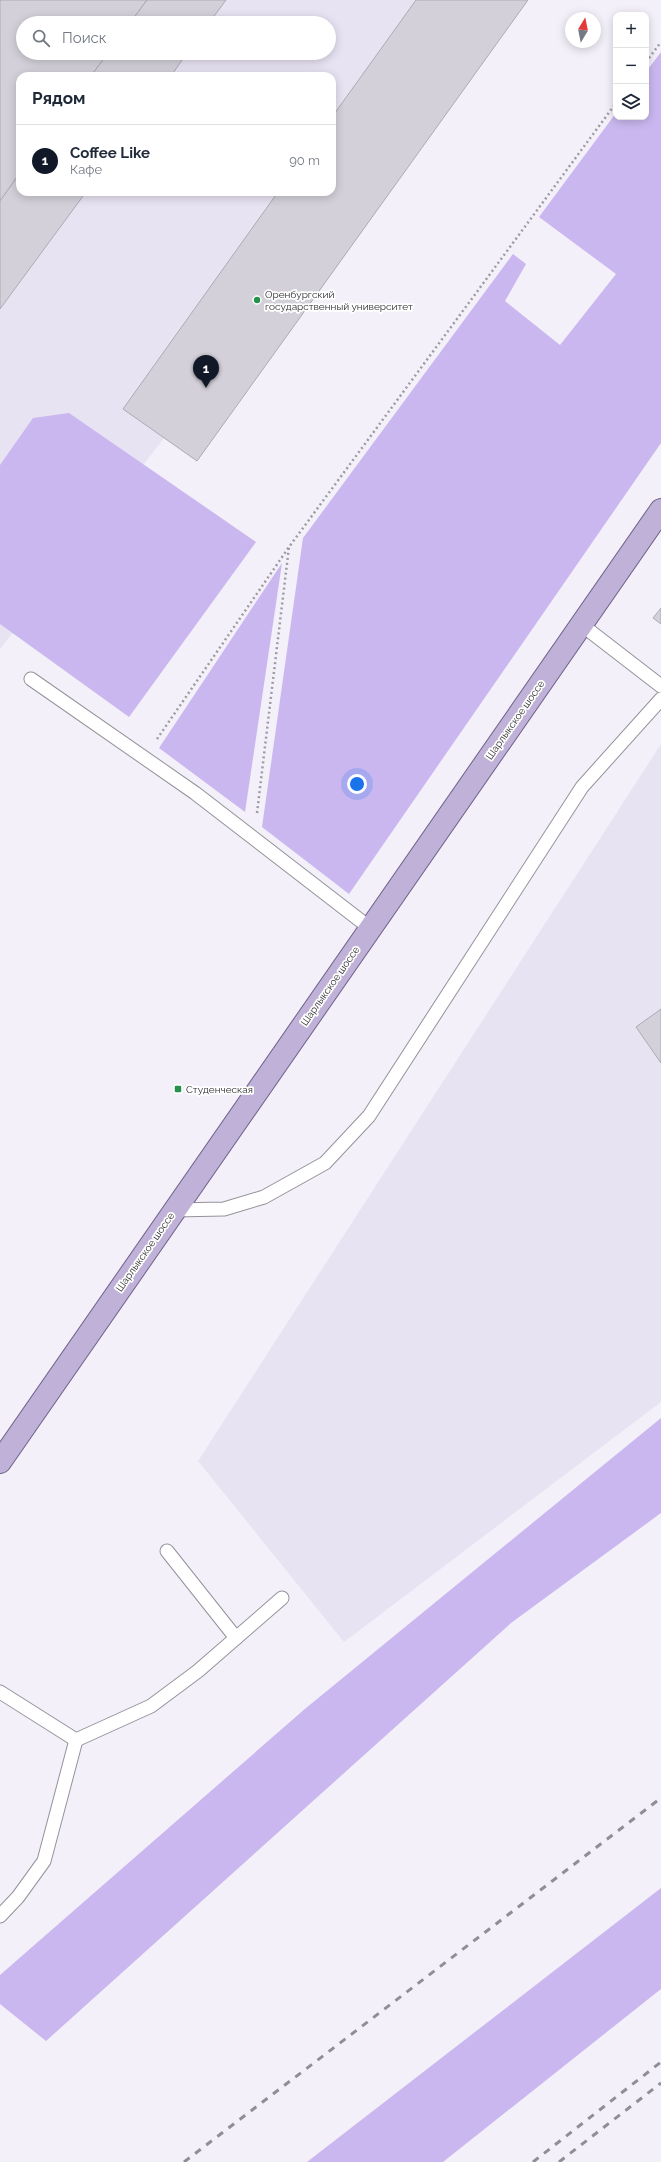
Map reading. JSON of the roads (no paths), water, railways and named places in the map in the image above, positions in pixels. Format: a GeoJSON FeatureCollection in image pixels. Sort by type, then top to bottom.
{"type":"FeatureCollection","features":[{"type":"Feature","properties":{"kind":"main road","name":"Шарлыкское шоссе"},"geometry":{"type":"LineString","coordinates":[[0,1462],[661,510]]}},
{"type":"Feature","properties":{"kind":"lane"},"geometry":{"type":"LineString","coordinates":[[582,625],[661,686]]}},
{"type":"Feature","properties":{"kind":"lane"},"geometry":{"type":"LineString","coordinates":[[31,679],[195,793],[370,928]]}},
{"type":"Feature","properties":{"kind":"lane"},"geometry":{"type":"LineString","coordinates":[[174,1210],[224,1209],[264,1197],[325,1163],[369,1116],[582,787],[661,699]]}},
{"type":"Feature","properties":{"kind":"lane"},"geometry":{"type":"LineString","coordinates":[[167,1551],[236,1638]]}},
{"type":"Feature","properties":{"kind":"lane"},"geometry":{"type":"LineString","coordinates":[[76,1740],[152,1706],[198,1671],[282,1598]]}},
{"type":"Feature","properties":{"kind":"lane"},"geometry":{"type":"LineString","coordinates":[[0,1692],[76,1740]]}},
{"type":"Feature","properties":{"kind":"lane"},"geometry":{"type":"LineString","coordinates":[[0,1916],[18,1897],[44,1861],[76,1740]]}},
{"type":"Feature","properties":{"kind":"railway"},"geometry":{"type":"LineString","coordinates":[[184,2162],[661,1798]]}},
{"type":"Feature","properties":{"kind":"railway"},"geometry":{"type":"LineString","coordinates":[[533,2162],[661,2062]]}},
{"type":"Feature","properties":{"kind":"railway"},"geometry":{"type":"LineString","coordinates":[[559,2162],[661,2083]]}},
{"type":"Feature","properties":{"kind":"place","name":"Оренбургский государственный университет"},"geometry":{"type":"Point","coordinates":[257,300]}},
{"type":"Feature","properties":{"kind":"place","name":"Coffee Like"},"geometry":{"type":"Point","coordinates":[206,388]}},
{"type":"Feature","properties":{"kind":"place","name":"Студенческая"},"geometry":{"type":"Point","coordinates":[178,1089]}}]}
